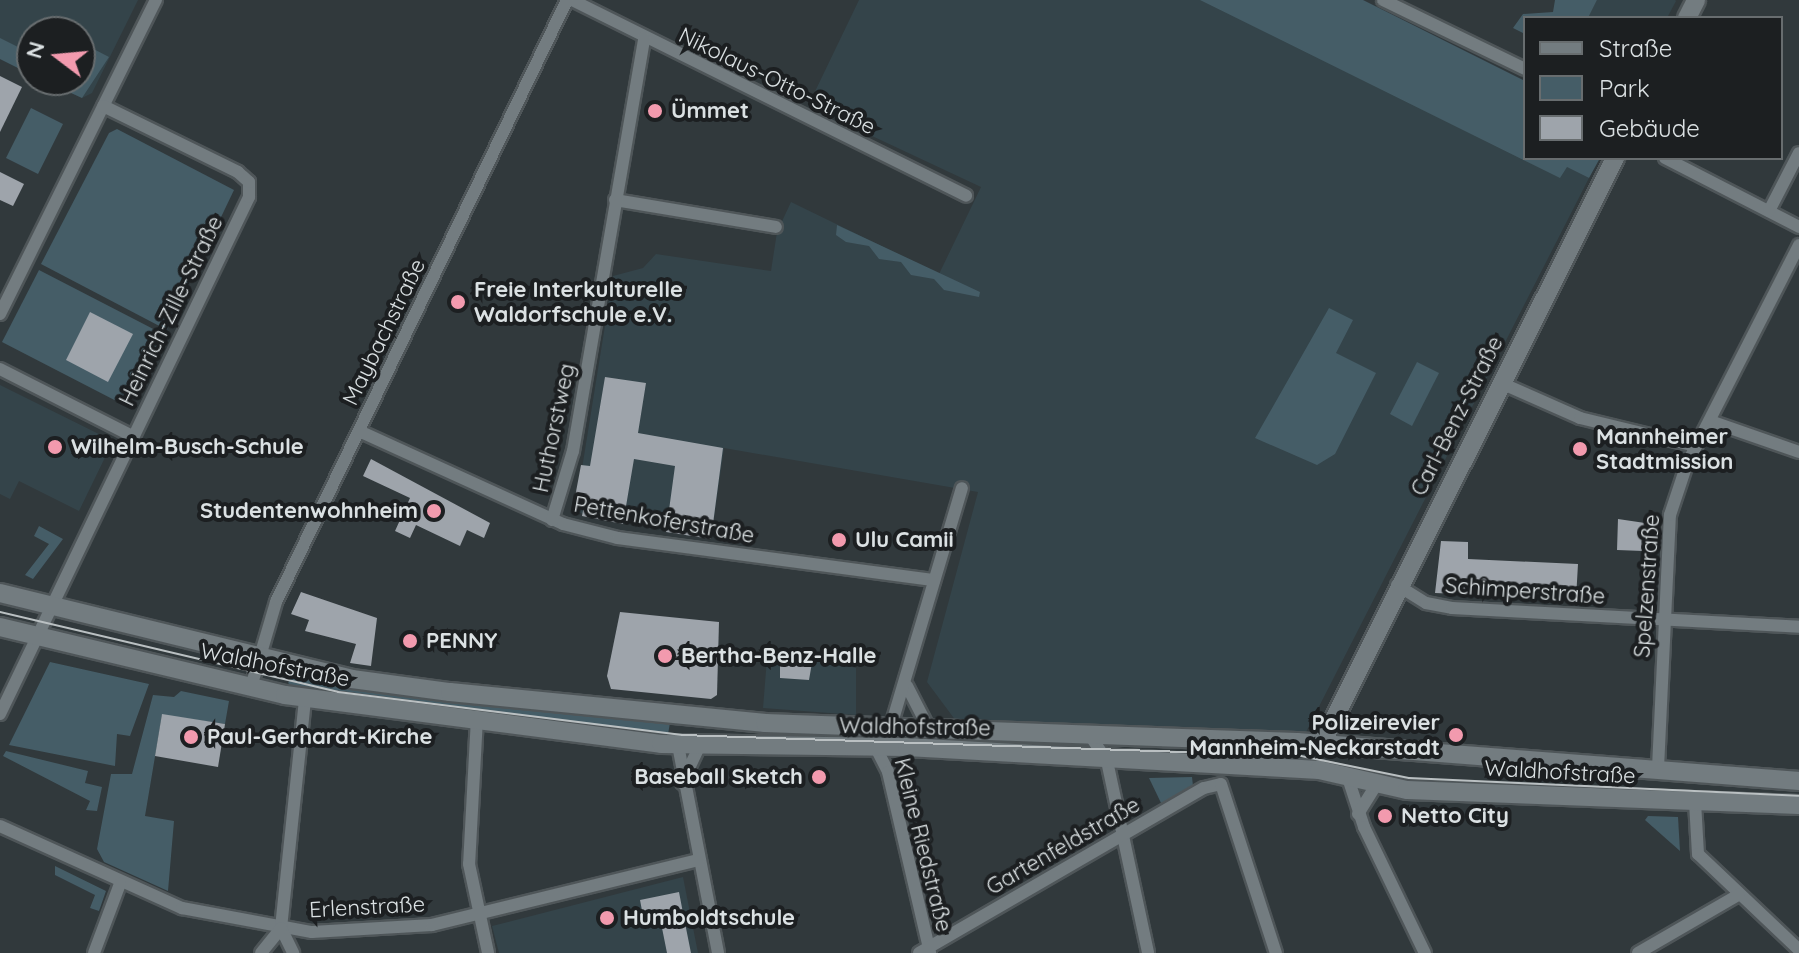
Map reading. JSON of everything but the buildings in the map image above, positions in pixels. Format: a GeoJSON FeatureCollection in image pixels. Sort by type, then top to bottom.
{"type":"FeatureCollection","features":[{"type":"Feature","properties":{"kind":"street"},"geometry":{"type":"LineString","coordinates":[[0,314],[156,0]]}},
{"type":"Feature","properties":{"kind":"street","name":"Nikolaus-Otto-Straße"},"geometry":{"type":"LineString","coordinates":[[569,0],[966,196]]}},
{"type":"Feature","properties":{"kind":"street","name":"Maybachstraße"},"geometry":{"type":"LineString","coordinates":[[251,687],[276,602],[569,0]]}},
{"type":"Feature","properties":{"kind":"street"},"geometry":{"type":"LineString","coordinates":[[1383,0],[1523,68]]}},
{"type":"Feature","properties":{"kind":"street","name":"Huthorstweg"},"geometry":{"type":"LineString","coordinates":[[552,520],[573,451],[644,38]]}},
{"type":"Feature","properties":{"kind":"street","name":"Heinrich-Zille-Straße"},"geometry":{"type":"LineString","coordinates":[[50,604],[249,197],[249,182],[103,106]]}},
{"type":"Feature","properties":{"kind":"street"},"geometry":{"type":"LineString","coordinates":[[1769,211],[1799,153]]}},
{"type":"Feature","properties":{"kind":"street","name":"Carl-Benz-Straße"},"geometry":{"type":"LineString","coordinates":[[1321,745],[1397,585],[1614,160]]}},
{"type":"Feature","properties":{"kind":"street"},"geometry":{"type":"LineString","coordinates":[[1669,160],[1799,227]]}},
{"type":"Feature","properties":{"kind":"street"},"geometry":{"type":"LineString","coordinates":[[615,200],[776,227]]}},
{"type":"Feature","properties":{"kind":"street","name":"Spelzenstraße"},"geometry":{"type":"LineString","coordinates":[[1658,768],[1670,515],[1696,446],[1798,247]]}},
{"type":"Feature","properties":{"kind":"street"},"geometry":{"type":"LineString","coordinates":[[0,369],[132,436]]}},
{"type":"Feature","properties":{"kind":"street"},"geometry":{"type":"LineString","coordinates":[[1501,383],[1580,418],[1696,446]]}},
{"type":"Feature","properties":{"kind":"street"},"geometry":{"type":"LineString","coordinates":[[1710,421],[1799,452]]}},
{"type":"Feature","properties":{"kind":"street","name":"Pettenkoferstraße"},"geometry":{"type":"LineString","coordinates":[[359,431],[552,520],[618,538],[934,580]]}},
{"type":"Feature","properties":{"kind":"street"},"geometry":{"type":"LineString","coordinates":[[891,726],[907,686],[962,488]]}},
{"type":"Feature","properties":{"kind":"street","name":"Schimperstraße"},"geometry":{"type":"LineString","coordinates":[[1397,585],[1436,606],[1799,627]]}},
{"type":"Feature","properties":{"kind":"street","name":"Waldhofstraße"},"geometry":{"type":"LineString","coordinates":[[0,593],[260,653],[376,684],[710,718],[1321,745],[1799,781]]}},
{"type":"Feature","properties":{"kind":"street"},"geometry":{"type":"LineString","coordinates":[[0,714],[50,604]]}},
{"type":"Feature","properties":{"kind":"street","name":"Waldhofstraße"},"geometry":{"type":"LineString","coordinates":[[0,627],[36,638],[305,698],[678,745],[1319,770],[1375,787],[1799,805]]}},
{"type":"Feature","properties":{"kind":"street"},"geometry":{"type":"LineString","coordinates":[[907,686],[928,727]]}},
{"type":"Feature","properties":{"kind":"street","name":"Carl-Benz-Straße"},"geometry":{"type":"LineString","coordinates":[[1345,697],[1343,748],[1348,778]]}},
{"type":"Feature","properties":{"kind":"street"},"geometry":{"type":"LineString","coordinates":[[293,953],[281,928],[305,698]]}},
{"type":"Feature","properties":{"kind":"street"},"geometry":{"type":"LineString","coordinates":[[477,718],[469,864],[488,953]]}},
{"type":"Feature","properties":{"kind":"street"},"geometry":{"type":"LineString","coordinates":[[710,718],[687,729],[678,745],[682,783],[718,953]]}},
{"type":"Feature","properties":{"kind":"street"},"geometry":{"type":"LineString","coordinates":[[1089,734],[1107,761],[1148,953]]}},
{"type":"Feature","properties":{"kind":"street"},"geometry":{"type":"LineString","coordinates":[[682,783],[700,745]]}},
{"type":"Feature","properties":{"kind":"street"},"geometry":{"type":"LineString","coordinates":[[1319,770],[1343,748]]}},
{"type":"Feature","properties":{"kind":"street"},"geometry":{"type":"LineString","coordinates":[[1373,751],[1348,778],[1358,814],[1425,953]]}},
{"type":"Feature","properties":{"kind":"street","name":"Kleine Riedstraße"},"geometry":{"type":"LineString","coordinates":[[880,754],[926,951]]}},
{"type":"Feature","properties":{"kind":"street"},"geometry":{"type":"LineString","coordinates":[[1641,800],[1657,785],[1658,768]]}},
{"type":"Feature","properties":{"kind":"street","name":"Gartenfeldstraße"},"geometry":{"type":"LineString","coordinates":[[926,951],[1204,788],[1221,784],[1228,792],[1276,953]]}},
{"type":"Feature","properties":{"kind":"street"},"geometry":{"type":"LineString","coordinates":[[1358,814],[1375,787]]}},
{"type":"Feature","properties":{"kind":"street"},"geometry":{"type":"LineString","coordinates":[[1695,802],[1698,854],[1799,950]]}},
{"type":"Feature","properties":{"kind":"street","name":"Erlenstraße"},"geometry":{"type":"LineString","coordinates":[[0,826],[120,884],[182,908],[281,928],[366,931],[478,915],[699,860]]}},
{"type":"Feature","properties":{"kind":"street"},"geometry":{"type":"LineString","coordinates":[[94,953],[120,884]]}},
{"type":"Feature","properties":{"kind":"street"},"geometry":{"type":"LineString","coordinates":[[1638,953],[1738,895]]}},
{"type":"Feature","properties":{"kind":"street"},"geometry":{"type":"LineString","coordinates":[[261,953],[281,928]]}},
{"type":"Feature","properties":{"kind":"shaded area"},"geometry":{"type":"Polygon","coordinates":[[[0,0],[138,0],[96,85],[96,16],[16,16],[16,67],[0,59],[0,0]]]}},
{"type":"Feature","properties":{"kind":"shaded area"},"geometry":{"type":"Polygon","coordinates":[[[859,0],[1232,0],[1523,157],[1523,160],[1554,160],[1589,178],[1305,734],[956,721],[927,682],[978,492],[724,448],[711,539],[575,512],[613,276],[643,268],[656,254],[771,271],[777,232],[791,202],[939,274],[981,187],[808,106],[859,0]]]}},
{"type":"Feature","properties":{"kind":"shaded area"},"geometry":{"type":"Polygon","coordinates":[[[1597,0],[1676,1],[1668,16],[1589,16],[1597,0]]]}},
{"type":"Feature","properties":{"kind":"shaded area","name":"Wilhelm-Busch-Schule"},"geometry":{"type":"Polygon","coordinates":[[[0,385],[113,441],[79,511],[19,481],[10,499],[0,494],[0,385]]]}},
{"type":"Feature","properties":{"kind":"shaded area"},"geometry":{"type":"Polygon","coordinates":[[[768,646],[856,668],[856,715],[763,708],[768,646]]]}},
{"type":"Feature","properties":{"kind":"shaded area","name":"Humboldtschule"},"geometry":{"type":"Polygon","coordinates":[[[683,877],[698,953],[499,953],[492,926],[683,877]]]}},
{"type":"Feature","properties":{"kind":"green space"},"geometry":{"type":"Polygon","coordinates":[[[1200,0],[1363,0],[1523,80],[1523,160],[1200,0]]]}},
{"type":"Feature","properties":{"kind":"green space"},"geometry":{"type":"Polygon","coordinates":[[[1555,0],[1597,0],[1589,16],[1523,16],[1523,33],[1513,28],[1523,14],[1553,12],[1555,0]]]}},
{"type":"Feature","properties":{"kind":"green space"},"geometry":{"type":"Polygon","coordinates":[[[0,38],[16,46],[16,67],[0,59],[0,38]]]}},
{"type":"Feature","properties":{"kind":"green space"},"geometry":{"type":"Polygon","coordinates":[[[96,50],[109,57],[96,77],[96,50]]]}},
{"type":"Feature","properties":{"kind":"green space"},"geometry":{"type":"Polygon","coordinates":[[[31,108],[63,124],[38,174],[6,158],[31,108]]]}},
{"type":"Feature","properties":{"kind":"green space"},"geometry":{"type":"Polygon","coordinates":[[[117,129],[234,190],[167,330],[41,264],[109,133],[117,129]]]}},
{"type":"Feature","properties":{"kind":"green space"},"geometry":{"type":"Polygon","coordinates":[[[1524,160],[1599,160],[1589,178],[1567,167],[1560,178],[1524,160]]]}},
{"type":"Feature","properties":{"kind":"green space"},"geometry":{"type":"Polygon","coordinates":[[[837,225],[980,292],[979,297],[944,290],[934,279],[911,275],[901,262],[879,259],[869,246],[846,242],[836,235],[837,225]]]}},
{"type":"Feature","properties":{"kind":"green space"},"geometry":{"type":"Polygon","coordinates":[[[39,270],[163,334],[126,406],[2,342],[39,270]]]}},
{"type":"Feature","properties":{"kind":"green space"},"geometry":{"type":"Polygon","coordinates":[[[1329,308],[1353,320],[1336,353],[1376,373],[1335,454],[1317,465],[1255,438],[1329,308]]]}},
{"type":"Feature","properties":{"kind":"green space"},"geometry":{"type":"Polygon","coordinates":[[[1417,362],[1439,373],[1412,426],[1390,414],[1417,362]]]}},
{"type":"Feature","properties":{"kind":"green space"},"geometry":{"type":"Polygon","coordinates":[[[39,526],[63,539],[33,579],[25,575],[49,544],[34,536],[39,526]]]}},
{"type":"Feature","properties":{"kind":"green space"},"geometry":{"type":"Polygon","coordinates":[[[50,662],[149,684],[130,736],[117,734],[115,766],[9,745],[50,662]]]}},
{"type":"Feature","properties":{"kind":"green space"},"geometry":{"type":"Polygon","coordinates":[[[297,669],[671,717],[667,740],[297,690],[288,683],[297,669]]]}},
{"type":"Feature","properties":{"kind":"green space"},"geometry":{"type":"Polygon","coordinates":[[[181,691],[229,701],[225,724],[162,715],[145,816],[174,821],[168,891],[104,862],[97,849],[111,774],[132,774],[153,695],[174,697],[181,691]]]}},
{"type":"Feature","properties":{"kind":"green space"},"geometry":{"type":"Polygon","coordinates":[[[6,751],[88,771],[85,783],[102,787],[97,811],[86,810],[90,801],[3,756],[6,751]]]}},
{"type":"Feature","properties":{"kind":"green space"},"geometry":{"type":"Polygon","coordinates":[[[1192,777],[1193,786],[1162,805],[1149,778],[1192,777]]]}},
{"type":"Feature","properties":{"kind":"green space"},"geometry":{"type":"Polygon","coordinates":[[[1648,816],[1678,817],[1680,851],[1645,820],[1648,816]]]}},
{"type":"Feature","properties":{"kind":"green space"},"geometry":{"type":"Polygon","coordinates":[[[55,866],[106,891],[99,911],[90,908],[95,895],[55,875],[55,866]]]}},
{"type":"Feature","properties":{"kind":"tram line"},"geometry":{"type":"LineString","coordinates":[[0,612],[338,692],[682,735],[1301,756],[1409,778],[1799,796]]}},
{"type":"Feature","properties":{"kind":"place","name":"Ümmet"},"geometry":{"type":"Point","coordinates":[655,111]}},
{"type":"Feature","properties":{"kind":"place","name":"Freie Interkulturelle Waldorfschule e.V."},"geometry":{"type":"Point","coordinates":[458,302]}},
{"type":"Feature","properties":{"kind":"place","name":"Wilhelm-Busch-Schule"},"geometry":{"type":"Point","coordinates":[55,447]}},
{"type":"Feature","properties":{"kind":"place","name":"Mannheimer Stadtmission"},"geometry":{"type":"Point","coordinates":[1580,449]}},
{"type":"Feature","properties":{"kind":"place","name":"Studentenwohnheim"},"geometry":{"type":"Point","coordinates":[434,511]}},
{"type":"Feature","properties":{"kind":"place","name":"Ulu Camii"},"geometry":{"type":"Point","coordinates":[839,540]}},
{"type":"Feature","properties":{"kind":"place","name":"PENNY"},"geometry":{"type":"Point","coordinates":[410,641]}},
{"type":"Feature","properties":{"kind":"place","name":"Bertha-Benz-Halle"},"geometry":{"type":"Point","coordinates":[665,656]}},
{"type":"Feature","properties":{"kind":"place","name":"Polizeirevier Mannheim-Neckarstadt"},"geometry":{"type":"Point","coordinates":[1456,735]}},
{"type":"Feature","properties":{"kind":"place","name":"Paul-Gerhardt-Kirche"},"geometry":{"type":"Point","coordinates":[191,737]}},
{"type":"Feature","properties":{"kind":"place","name":"Baseball Sketch"},"geometry":{"type":"Point","coordinates":[819,777]}},
{"type":"Feature","properties":{"kind":"place","name":"Netto City"},"geometry":{"type":"Point","coordinates":[1385,816]}},
{"type":"Feature","properties":{"kind":"place","name":"Humboldtschule"},"geometry":{"type":"Point","coordinates":[607,918]}}]}
